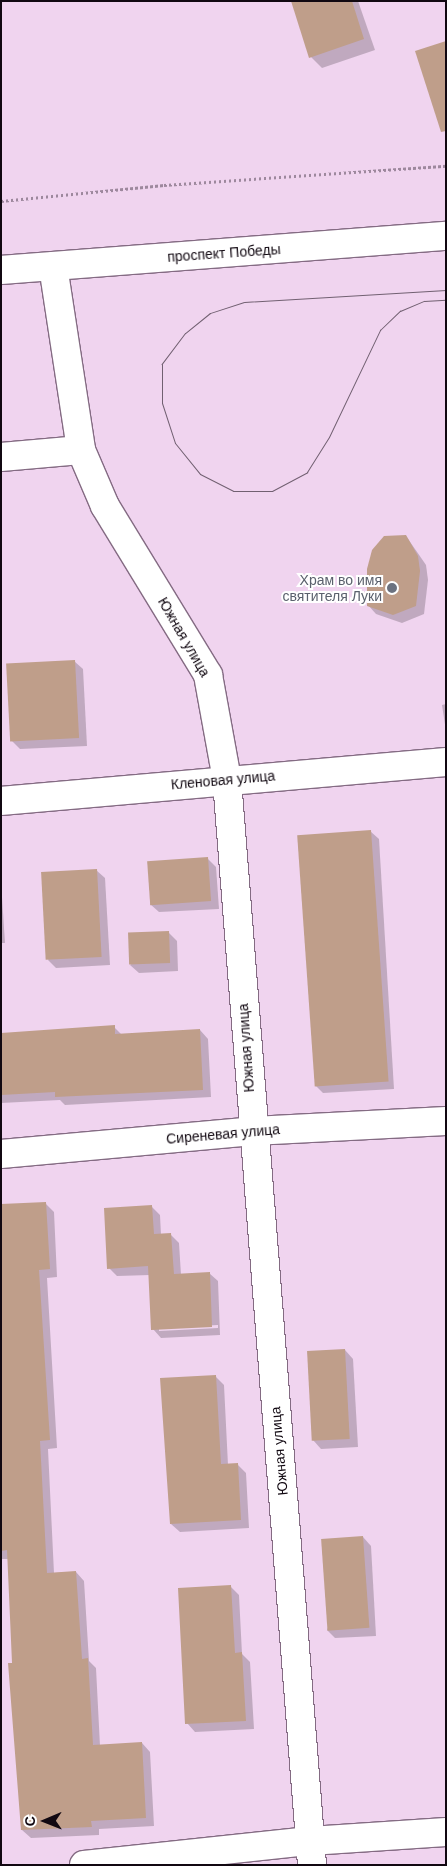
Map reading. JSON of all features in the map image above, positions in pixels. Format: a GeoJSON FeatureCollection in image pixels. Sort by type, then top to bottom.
{"type":"FeatureCollection","features":[{"type":"Feature","properties":{"kind":"street","name":"проспект Победы"},"geometry":{"type":"LineString","coordinates":[[1,270],[446,236]]}},
{"type":"Feature","properties":{"kind":"street","name":"Южная улица"},"geometry":{"type":"LineString","coordinates":[[53,266],[81,450],[105,506],[208,675],[226,780],[311,1853]]}},
{"type":"Feature","properties":{"kind":"street"},"geometry":{"type":"LineString","coordinates":[[1,457],[81,450]]}},
{"type":"Feature","properties":{"kind":"street","name":"Кленовая улица"},"geometry":{"type":"LineString","coordinates":[[1,800],[446,762]]}},
{"type":"Feature","properties":{"kind":"street","name":"Сиреневая улица"},"geometry":{"type":"LineString","coordinates":[[1,1154],[253,1131],[446,1121]]}},
{"type":"Feature","properties":{"kind":"street"},"geometry":{"type":"LineString","coordinates":[[84,1865],[311,1853],[446,1832]]}},
{"type":"Feature","properties":{"kind":"path"},"geometry":{"type":"LineString","coordinates":[[1,201],[164,185],[446,166]]}},
{"type":"Feature","properties":{"kind":"building"},"geometry":{"type":"Polygon","coordinates":[[[291,1],[352,1],[364,39],[309,58],[291,1]]]}},
{"type":"Feature","properties":{"kind":"building"},"geometry":{"type":"Polygon","coordinates":[[[446,41],[446,131],[441,132],[415,51],[446,41]]]}},
{"type":"Feature","properties":{"kind":"building","name":"Храм во имя святителя Луки"},"geometry":{"type":"Polygon","coordinates":[[[406,535],[418,556],[420,571],[416,606],[393,615],[367,606],[367,569],[372,550],[384,536],[406,535]]]}},
{"type":"Feature","properties":{"kind":"building"},"geometry":{"type":"Polygon","coordinates":[[[75,660],[79,738],[10,742],[6,664],[75,660]]]}},
{"type":"Feature","properties":{"kind":"building"},"geometry":{"type":"Polygon","coordinates":[[[371,830],[389,1081],[315,1087],[297,835],[371,830]]]}},
{"type":"Feature","properties":{"kind":"building"},"geometry":{"type":"Polygon","coordinates":[[[208,857],[211,901],[150,905],[147,861],[208,857]]]}},
{"type":"Feature","properties":{"kind":"building"},"geometry":{"type":"Polygon","coordinates":[[[97,869],[102,957],[46,960],[41,872],[97,869]]]}},
{"type":"Feature","properties":{"kind":"building"},"geometry":{"type":"Polygon","coordinates":[[[169,931],[170,963],[129,964],[128,932],[169,931]]]}},
{"type":"Feature","properties":{"kind":"building"},"geometry":{"type":"Polygon","coordinates":[[[115,1025],[115,1034],[200,1029],[203,1090],[55,1097],[55,1092],[1,1095],[1,1033],[115,1025]]]}},
{"type":"Feature","properties":{"kind":"building"},"geometry":{"type":"Polygon","coordinates":[[[46,1202],[50,1269],[39,1270],[50,1440],[40,1441],[47,1573],[76,1571],[82,1659],[88,1658],[93,1745],[142,1742],[146,1818],[91,1821],[92,1827],[21,1830],[8,1663],[12,1663],[7,1550],[1,1551],[1,1204],[46,1202]]]}},
{"type":"Feature","properties":{"kind":"building"},"geometry":{"type":"Polygon","coordinates":[[[152,1205],[154,1234],[171,1233],[174,1274],[210,1272],[212,1327],[151,1330],[148,1266],[107,1269],[104,1208],[152,1205]]]}},
{"type":"Feature","properties":{"kind":"building"},"geometry":{"type":"Polygon","coordinates":[[[345,1349],[350,1439],[312,1441],[307,1351],[345,1349]]]}},
{"type":"Feature","properties":{"kind":"building"},"geometry":{"type":"Polygon","coordinates":[[[216,1375],[221,1464],[238,1463],[241,1520],[170,1524],[160,1378],[216,1375]]]}},
{"type":"Feature","properties":{"kind":"building"},"geometry":{"type":"Polygon","coordinates":[[[363,1536],[369,1628],[328,1631],[321,1539],[363,1536]]]}},
{"type":"Feature","properties":{"kind":"building"},"geometry":{"type":"Polygon","coordinates":[[[231,1585],[235,1653],[242,1652],[246,1721],[185,1724],[178,1588],[231,1585]]]}},
{"type":"Feature","properties":{"kind":"tram line"},"geometry":{"type":"LineString","coordinates":[[446,290],[244,302],[210,313],[185,333],[162,364],[162,403],[175,443],[200,474],[233,491],[272,491],[307,472],[329,437],[380,330],[400,311],[424,301],[446,300]]}},
{"type":"Feature","properties":{"kind":"place","name":"Храм во имя святителя Луки"},"geometry":{"type":"Point","coordinates":[392,588]}}]}
